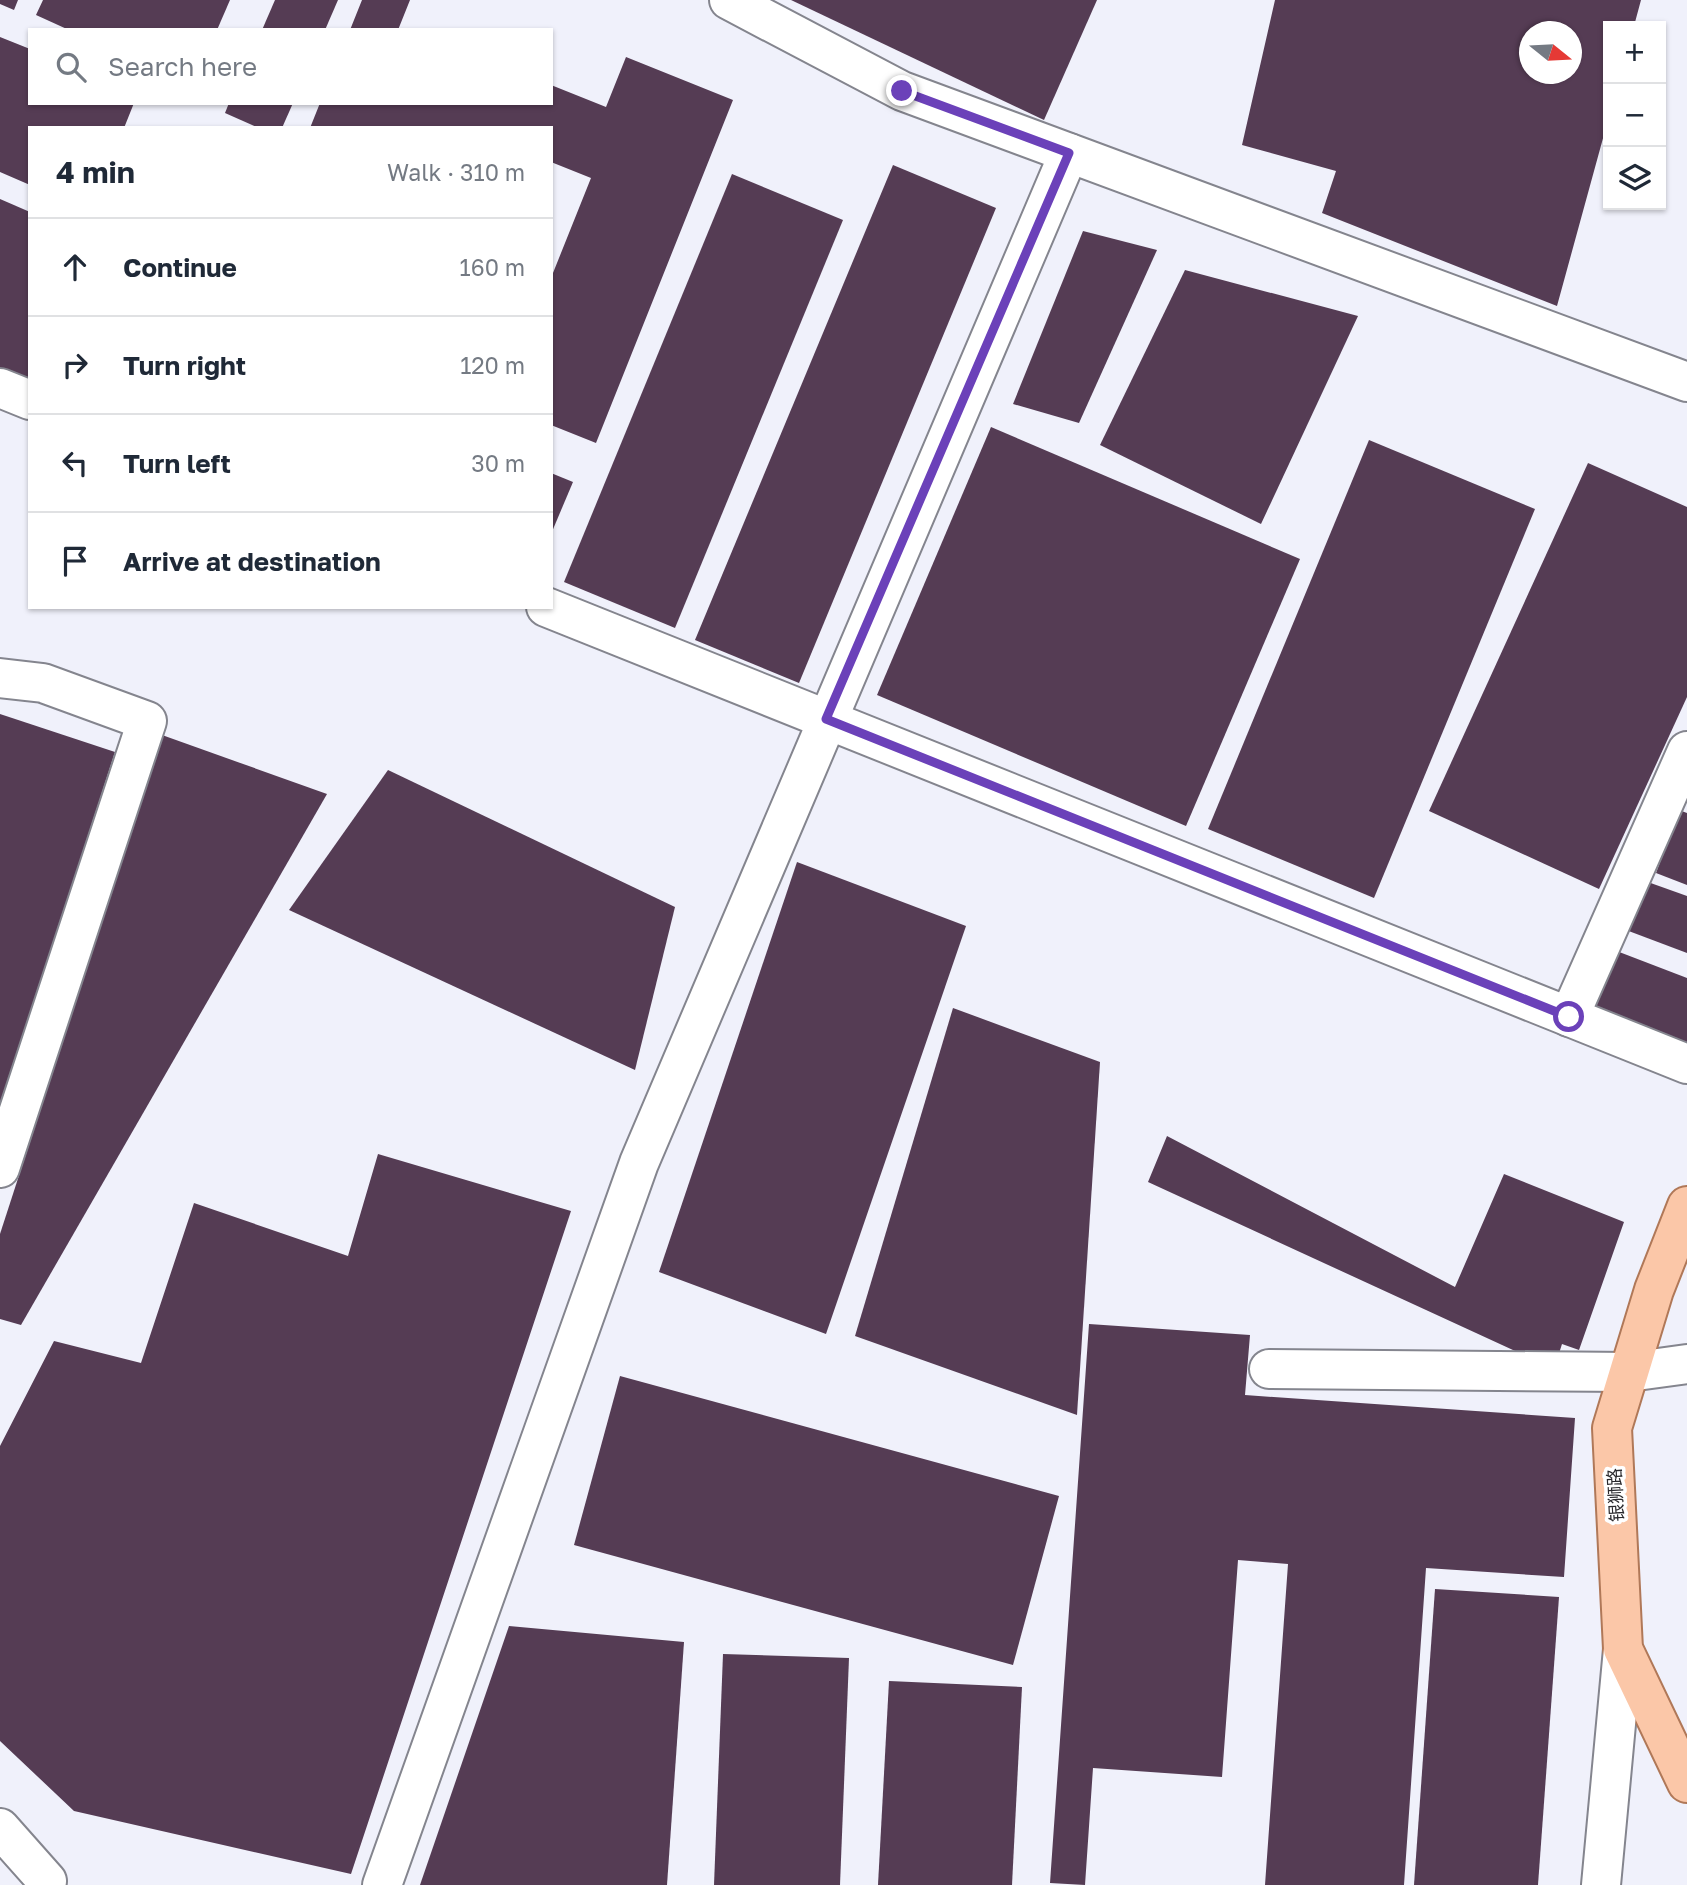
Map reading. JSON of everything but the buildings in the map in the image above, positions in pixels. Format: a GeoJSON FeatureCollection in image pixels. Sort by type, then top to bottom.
{"type":"FeatureCollection","features":[{"type":"Feature","properties":{"kind":"main road","name":"银狮路"},"geometry":{"type":"LineString","coordinates":[[1687,1206],[1654,1290],[1612,1428],[1623,1649],[1687,1783]]}},
{"type":"Feature","properties":{"kind":"street"},"geometry":{"type":"LineString","coordinates":[[729,0],[902,91],[1687,382]]}},
{"type":"Feature","properties":{"kind":"street"},"geometry":{"type":"LineString","coordinates":[[382,1885],[639,1163],[1069,153]]}},
{"type":"Feature","properties":{"kind":"street"},"geometry":{"type":"LineString","coordinates":[[0,388],[28,399]]}},
{"type":"Feature","properties":{"kind":"street"},"geometry":{"type":"LineString","coordinates":[[551,609],[1687,1064]]}},
{"type":"Feature","properties":{"kind":"street"},"geometry":{"type":"LineString","coordinates":[[0,678],[43,683],[147,721],[0,1168]]}},
{"type":"Feature","properties":{"kind":"street"},"geometry":{"type":"LineString","coordinates":[[1569,1017],[1687,751]]}},
{"type":"Feature","properties":{"kind":"street"},"geometry":{"type":"LineString","coordinates":[[1269,1368],[1629,1372],[1687,1364]]}},
{"type":"Feature","properties":{"kind":"street"},"geometry":{"type":"LineString","coordinates":[[1601,1885],[1623,1649]]}},
{"type":"Feature","properties":{"kind":"street"},"geometry":{"type":"LineString","coordinates":[[0,1828],[47,1881],[45,1885]]}},
{"type":"Feature","properties":{"kind":"route"},"geometry":{"type":"LineString","coordinates":[[902,91],[1069,153],[826,719],[1569,1017]]}}]}
